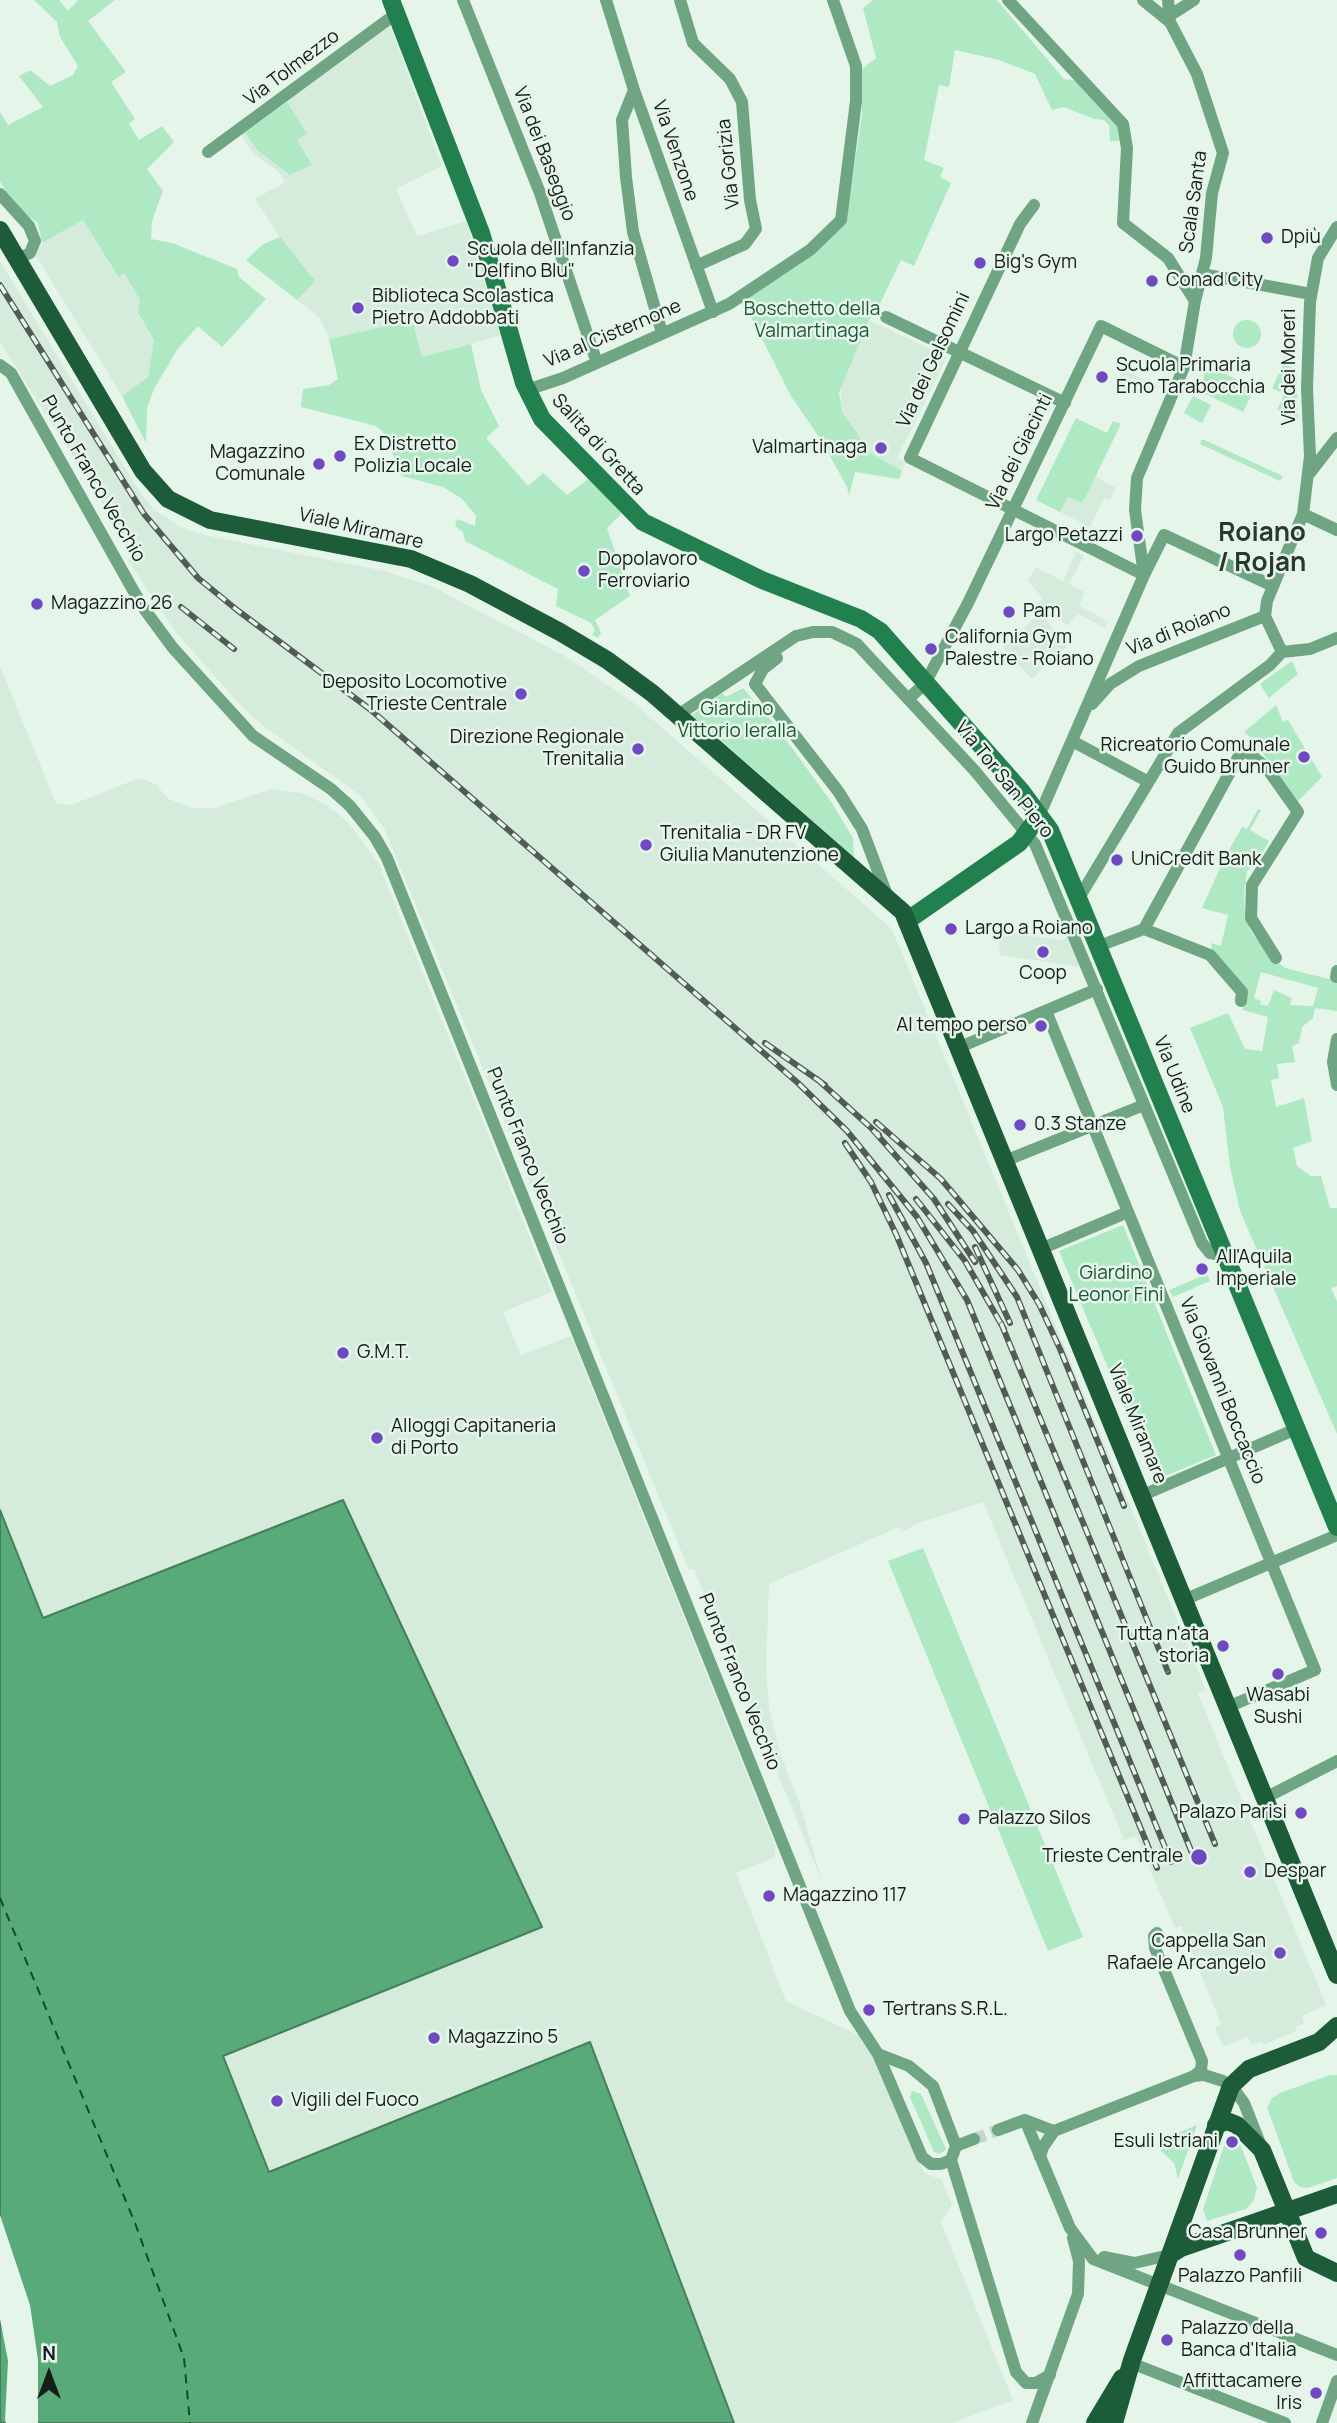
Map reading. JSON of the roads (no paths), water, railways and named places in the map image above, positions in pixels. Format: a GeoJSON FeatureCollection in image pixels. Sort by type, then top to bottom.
{"type":"FeatureCollection","features":[{"type":"Feature","properties":{"kind":"main road","name":"Salita di Gretta"},"geometry":{"type":"LineString","coordinates":[[394,6],[481,233],[527,390],[542,419],[643,522],[762,580],[861,619],[880,631],[921,680]]}},
{"type":"Feature","properties":{"kind":"main road","name":"Viale Miramare"},"geometry":{"type":"LineString","coordinates":[[0,230],[143,471],[159,491],[177,505],[210,520],[390,553],[438,569],[587,647],[622,670],[678,715],[887,895],[908,920],[1230,1706],[1337,1975]]}},
{"type":"Feature","properties":{"kind":"main road","name":"Via Udine"},"geometry":{"type":"LineString","coordinates":[[921,680],[1042,818],[1059,848],[1337,1527]]}},
{"type":"Feature","properties":{"kind":"main road"},"geometry":{"type":"LineString","coordinates":[[908,920],[1035,822]]}},
{"type":"Feature","properties":{"kind":"main road"},"geometry":{"type":"LineString","coordinates":[[1114,2423],[1131,2362],[1231,2086],[1250,2069],[1319,2042],[1337,2026]]}},
{"type":"Feature","properties":{"kind":"main road"},"geometry":{"type":"LineString","coordinates":[[1216,2125],[1227,2122],[1237,2124],[1262,2150],[1306,2258],[1337,2273]]}},
{"type":"Feature","properties":{"kind":"main road"},"geometry":{"type":"LineString","coordinates":[[1170,2255],[1337,2194]]}},
{"type":"Feature","properties":{"kind":"main road"},"geometry":{"type":"LineString","coordinates":[[1190,2197],[1195,2223],[1203,2232],[1220,2235]]}},
{"type":"Feature","properties":{"kind":"main road"},"geometry":{"type":"LineString","coordinates":[[1095,2423],[1131,2362]]}},
{"type":"Feature","properties":{"kind":"main road"},"geometry":{"type":"LineString","coordinates":[[1104,2423],[1116,2389]]}},
{"type":"Feature","properties":{"kind":"street","name":"Via dei Baseggio"},"geometry":{"type":"LineString","coordinates":[[463,0],[540,192],[597,363]]}},
{"type":"Feature","properties":{"kind":"street","name":"Via Venzone"},"geometry":{"type":"LineString","coordinates":[[606,0],[634,90],[713,312]]}},
{"type":"Feature","properties":{"kind":"street","name":"Via Gorizia"},"geometry":{"type":"LineString","coordinates":[[680,0],[693,43],[730,79],[742,102],[750,200],[756,229],[745,244],[696,266]]}},
{"type":"Feature","properties":{"kind":"street","name":"Via al Cisternone"},"geometry":{"type":"LineString","coordinates":[[527,390],[597,363],[713,312],[789,266],[841,220],[856,101],[856,66],[833,0]]}},
{"type":"Feature","properties":{"kind":"street"},"geometry":{"type":"LineString","coordinates":[[1008,0],[1124,124],[1127,148],[1123,223],[1168,258],[1195,302]]}},
{"type":"Feature","properties":{"kind":"street","name":"Scala Santa"},"geometry":{"type":"LineString","coordinates":[[1143,0],[1169,19]]}},
{"type":"Feature","properties":{"kind":"street","name":"Scala Santa"},"geometry":{"type":"LineString","coordinates":[[1144,575],[1135,510],[1137,478],[1184,367],[1202,274],[1212,192],[1222,164],[1222,144],[1197,74],[1169,19],[1168,0]]}},
{"type":"Feature","properties":{"kind":"street"},"geometry":{"type":"LineString","coordinates":[[1169,19],[1194,0]]}},
{"type":"Feature","properties":{"kind":"street","name":"Via Tolmezzo"},"geometry":{"type":"LineString","coordinates":[[208,152],[394,6]]}},
{"type":"Feature","properties":{"kind":"street"},"geometry":{"type":"LineString","coordinates":[[634,90],[622,120],[626,177],[633,232],[662,333]]}},
{"type":"Feature","properties":{"kind":"street"},"geometry":{"type":"LineString","coordinates":[[0,194],[29,226],[35,242],[30,253],[18,260]]}},
{"type":"Feature","properties":{"kind":"street","name":"Via dei Gelsomini"},"geometry":{"type":"LineString","coordinates":[[1014,510],[910,458],[1020,224],[1034,205]]}},
{"type":"Feature","properties":{"kind":"street","name":"Via dei Moreri"},"geometry":{"type":"LineString","coordinates":[[1265,616],[1273,586],[1303,514],[1309,474],[1307,388],[1311,294],[1320,251],[1337,227]]}},
{"type":"Feature","properties":{"kind":"street"},"geometry":{"type":"LineString","coordinates":[[1202,274],[1311,294]]}},
{"type":"Feature","properties":{"kind":"street"},"geometry":{"type":"LineString","coordinates":[[886,317],[1065,403]]}},
{"type":"Feature","properties":{"kind":"street","name":"Via dei Giacinti"},"geometry":{"type":"LineString","coordinates":[[908,699],[1014,510],[1101,326],[1184,367]]}},
{"type":"Feature","properties":{"kind":"street","name":"Punto Franco Vecchio"},"geometry":{"type":"LineString","coordinates":[[0,365],[10,373],[142,606],[173,648],[253,736],[331,789],[350,806],[375,837],[387,858],[850,2011],[878,2054],[922,2157],[931,2164],[951,2160]]}},
{"type":"Feature","properties":{"kind":"street"},"geometry":{"type":"LineString","coordinates":[[1309,474],[1335,445]]}},
{"type":"Feature","properties":{"kind":"street"},"geometry":{"type":"LineString","coordinates":[[1014,510],[1144,575]]}},
{"type":"Feature","properties":{"kind":"street"},"geometry":{"type":"LineString","coordinates":[[1303,514],[1337,530]]}},
{"type":"Feature","properties":{"kind":"street"},"geometry":{"type":"LineString","coordinates":[[1035,822],[1164,535],[1273,586]]}},
{"type":"Feature","properties":{"kind":"street"},"geometry":{"type":"LineString","coordinates":[[1265,616],[1282,652]]}},
{"type":"Feature","properties":{"kind":"street","name":"Via di Roiano"},"geometry":{"type":"LineString","coordinates":[[1083,715],[1110,684],[1139,666],[1265,616]]}},
{"type":"Feature","properties":{"kind":"street","name":"Via Tor San Piero"},"geometry":{"type":"LineString","coordinates":[[678,715],[791,640],[813,632],[832,632],[847,638],[975,771],[1035,822],[1042,859],[1204,1247],[1216,1256],[1226,1256]]}},
{"type":"Feature","properties":{"kind":"street"},"geometry":{"type":"LineString","coordinates":[[1079,898],[1178,733],[1270,665],[1282,652],[1310,649],[1337,638]]}},
{"type":"Feature","properties":{"kind":"street","name":"Viale Miramare"},"geometry":{"type":"LineString","coordinates":[[791,640],[787,649],[762,669],[755,684],[825,772],[856,819],[874,856],[887,895]]}},
{"type":"Feature","properties":{"kind":"street"},"geometry":{"type":"LineString","coordinates":[[1072,741],[1147,781]]}},
{"type":"Feature","properties":{"kind":"street"},"geometry":{"type":"LineString","coordinates":[[1099,946],[1144,929],[1241,752],[1248,752],[1266,767],[1298,812],[1252,885],[1251,918],[1276,958]]}},
{"type":"Feature","properties":{"kind":"street"},"geometry":{"type":"LineString","coordinates":[[1144,929],[1210,955],[1242,992],[1241,1001]]}},
{"type":"Feature","properties":{"kind":"street"},"geometry":{"type":"LineString","coordinates":[[960,1047],[1097,989]]}},
{"type":"Feature","properties":{"kind":"street","name":"Via Giovanni Boccaccio"},"geometry":{"type":"LineString","coordinates":[[1046,1011],[1315,1670],[1230,1706]]}},
{"type":"Feature","properties":{"kind":"street"},"geometry":{"type":"LineString","coordinates":[[1337,1039],[1334,1062],[1337,1085]]}},
{"type":"Feature","properties":{"kind":"street"},"geometry":{"type":"LineString","coordinates":[[1007,1160],[1144,1105]]}},
{"type":"Feature","properties":{"kind":"street"},"geometry":{"type":"LineString","coordinates":[[1043,1248],[1128,1212]]}},
{"type":"Feature","properties":{"kind":"street"},"geometry":{"type":"LineString","coordinates":[[1143,1495],[1296,1429]]}},
{"type":"Feature","properties":{"kind":"street"},"geometry":{"type":"LineString","coordinates":[[1186,1600],[1337,1535]]}},
{"type":"Feature","properties":{"kind":"street"},"geometry":{"type":"LineString","coordinates":[[1265,1798],[1337,1761]]}},
{"type":"Feature","properties":{"kind":"street"},"geometry":{"type":"LineString","coordinates":[[1040,2157],[1054,2131],[1194,2076],[1201,2070],[1202,2061],[1155,1948],[1154,1936],[1157,1933]]}},
{"type":"Feature","properties":{"kind":"street"},"geometry":{"type":"LineString","coordinates":[[878,2054],[909,2066],[933,2086],[956,2146],[951,2160],[1016,2372],[1026,2383],[1036,2383],[1050,2375]]}},
{"type":"Feature","properties":{"kind":"street"},"geometry":{"type":"LineString","coordinates":[[1194,2076],[1214,2077],[1231,2086],[1244,2103],[1262,2150]]}},
{"type":"Feature","properties":{"kind":"street"},"geometry":{"type":"LineString","coordinates":[[998,2130],[1025,2120],[1054,2131]]}},
{"type":"Feature","properties":{"kind":"street"},"geometry":{"type":"LineString","coordinates":[[1025,2120],[1070,2228],[1079,2261],[1078,2294],[1032,2423]]}},
{"type":"Feature","properties":{"kind":"street"},"geometry":{"type":"LineString","coordinates":[[956,2146],[974,2139]]}},
{"type":"Feature","properties":{"kind":"street"},"geometry":{"type":"LineString","coordinates":[[1070,2228],[1090,2251],[1119,2261],[1145,2262],[1170,2255]]}},
{"type":"Feature","properties":{"kind":"street"},"geometry":{"type":"LineString","coordinates":[[1070,2228],[1093,2259],[1337,2355]]}},
{"type":"Feature","properties":{"kind":"street"},"geometry":{"type":"LineString","coordinates":[[1131,2362],[1264,2419],[1285,2423]]}},
{"type":"Feature","properties":{"kind":"street"},"geometry":{"type":"LineString","coordinates":[[1322,2423],[1337,2381]]}},
{"type":"Feature","properties":{"kind":"tunnel"},"geometry":{"type":"LineString","coordinates":[[974,2139],[998,2130]]}},
{"type":"Feature","properties":{"kind":"railway"},"geometry":{"type":"LineString","coordinates":[[0,285],[144,514],[198,578],[371,710],[798,1083],[847,1131],[917,1217],[967,1300],[1192,1853]]}},
{"type":"Feature","properties":{"kind":"railway"},"geometry":{"type":"LineString","coordinates":[[181,607],[234,649]]}},
{"type":"Feature","properties":{"kind":"railway"},"geometry":{"type":"LineString","coordinates":[[765,1043],[825,1085]]}},
{"type":"Feature","properties":{"kind":"railway"},"geometry":{"type":"LineString","coordinates":[[817,1079],[879,1135]]}},
{"type":"Feature","properties":{"kind":"railway"},"geometry":{"type":"LineString","coordinates":[[876,1122],[941,1179],[1018,1270],[1039,1304],[1060,1349],[1124,1506]]}},
{"type":"Feature","properties":{"kind":"railway"},"geometry":{"type":"LineString","coordinates":[[873,1130],[934,1199],[975,1262]]}},
{"type":"Feature","properties":{"kind":"railway"},"geometry":{"type":"LineString","coordinates":[[845,1143],[871,1182],[896,1234],[1157,1868]]}},
{"type":"Feature","properties":{"kind":"railway"},"geometry":{"type":"LineString","coordinates":[[889,1195],[926,1263],[1171,1862]]}},
{"type":"Feature","properties":{"kind":"railway"},"geometry":{"type":"LineString","coordinates":[[916,1199],[965,1261],[1004,1329]]}},
{"type":"Feature","properties":{"kind":"railway"},"geometry":{"type":"LineString","coordinates":[[948,1204],[973,1231],[1017,1297],[1168,1672]]}},
{"type":"Feature","properties":{"kind":"railway"},"geometry":{"type":"LineString","coordinates":[[975,1247],[1010,1323]]}},
{"type":"Feature","properties":{"kind":"railway"},"geometry":{"type":"LineString","coordinates":[[1001,1323],[1215,1844]]}},
{"type":"Feature","properties":{"kind":"place","name":"Dpiù"},"geometry":{"type":"Point","coordinates":[1267,238]}},
{"type":"Feature","properties":{"kind":"place","name":"Scuola dell'Infanzia \"Delfino Blu\""},"geometry":{"type":"Point","coordinates":[453,261]}},
{"type":"Feature","properties":{"kind":"place","name":"Big's Gym"},"geometry":{"type":"Point","coordinates":[980,263]}},
{"type":"Feature","properties":{"kind":"place","name":"Conad City"},"geometry":{"type":"Point","coordinates":[1152,281]}},
{"type":"Feature","properties":{"kind":"place","name":"Biblioteca Scolastica Pietro Addobbati"},"geometry":{"type":"Point","coordinates":[358,308]}},
{"type":"Feature","properties":{"kind":"place","name":"Scuola Primaria Emo Tarabocchia"},"geometry":{"type":"Point","coordinates":[1102,377]}},
{"type":"Feature","properties":{"kind":"place","name":"Valmartinaga"},"geometry":{"type":"Point","coordinates":[881,448]}},
{"type":"Feature","properties":{"kind":"place","name":"Ex Distretto Polizia Locale"},"geometry":{"type":"Point","coordinates":[340,456]}},
{"type":"Feature","properties":{"kind":"place","name":"Magazzino Comunale"},"geometry":{"type":"Point","coordinates":[319,464]}},
{"type":"Feature","properties":{"kind":"place","name":"Largo Petazzi"},"geometry":{"type":"Point","coordinates":[1137,536]}},
{"type":"Feature","properties":{"kind":"place","name":"Dopolavoro Ferroviario"},"geometry":{"type":"Point","coordinates":[584,571]}},
{"type":"Feature","properties":{"kind":"place","name":"Magazzino 26"},"geometry":{"type":"Point","coordinates":[37,604]}},
{"type":"Feature","properties":{"kind":"place","name":"Pam"},"geometry":{"type":"Point","coordinates":[1009,612]}},
{"type":"Feature","properties":{"kind":"place","name":"California Gym Palestre - Roiano"},"geometry":{"type":"Point","coordinates":[931,649]}},
{"type":"Feature","properties":{"kind":"place","name":"Deposito Locomotive Trieste Centrale"},"geometry":{"type":"Point","coordinates":[521,694]}},
{"type":"Feature","properties":{"kind":"place","name":"Direzione Regionale Trenitalia"},"geometry":{"type":"Point","coordinates":[638,749]}},
{"type":"Feature","properties":{"kind":"place","name":"Ricreatorio Comunale Guido Brunner"},"geometry":{"type":"Point","coordinates":[1304,757]}},
{"type":"Feature","properties":{"kind":"place","name":"Trenitalia - DR FV Giulia Manutenzione"},"geometry":{"type":"Point","coordinates":[646,845]}},
{"type":"Feature","properties":{"kind":"place","name":"UniCredit Bank"},"geometry":{"type":"Point","coordinates":[1117,860]}},
{"type":"Feature","properties":{"kind":"place","name":"Largo a Roiano"},"geometry":{"type":"Point","coordinates":[951,929]}},
{"type":"Feature","properties":{"kind":"place","name":"Coop"},"geometry":{"type":"Point","coordinates":[1043,952]}},
{"type":"Feature","properties":{"kind":"place","name":"Al tempo perso"},"geometry":{"type":"Point","coordinates":[1041,1026]}},
{"type":"Feature","properties":{"kind":"place","name":"0.3 Stanze"},"geometry":{"type":"Point","coordinates":[1020,1125]}},
{"type":"Feature","properties":{"kind":"place","name":"All'Aquila Imperiale"},"geometry":{"type":"Point","coordinates":[1202,1269]}},
{"type":"Feature","properties":{"kind":"place","name":"G.M.T."},"geometry":{"type":"Point","coordinates":[343,1353]}},
{"type":"Feature","properties":{"kind":"place","name":"Alloggi Capitaneria di Porto"},"geometry":{"type":"Point","coordinates":[377,1438]}},
{"type":"Feature","properties":{"kind":"place","name":"Tutta n'ata storia"},"geometry":{"type":"Point","coordinates":[1223,1646]}},
{"type":"Feature","properties":{"kind":"place","name":"Wasabi Sushi"},"geometry":{"type":"Point","coordinates":[1278,1674]}},
{"type":"Feature","properties":{"kind":"place","name":"Palazo Parisi"},"geometry":{"type":"Point","coordinates":[1301,1813]}},
{"type":"Feature","properties":{"kind":"place","name":"Palazzo Silos"},"geometry":{"type":"Point","coordinates":[964,1819]}},
{"type":"Feature","properties":{"kind":"place","name":"Trieste Centrale"},"geometry":{"type":"Point","coordinates":[1199,1857]}},
{"type":"Feature","properties":{"kind":"place","name":"Despar"},"geometry":{"type":"Point","coordinates":[1250,1872]}},
{"type":"Feature","properties":{"kind":"place","name":"Magazzino 117"},"geometry":{"type":"Point","coordinates":[769,1896]}},
{"type":"Feature","properties":{"kind":"place","name":"Cappella San Rafaele Arcangelo"},"geometry":{"type":"Point","coordinates":[1280,1953]}},
{"type":"Feature","properties":{"kind":"place","name":"Tertrans S.R.L."},"geometry":{"type":"Point","coordinates":[869,2010]}},
{"type":"Feature","properties":{"kind":"place","name":"Magazzino 5"},"geometry":{"type":"Point","coordinates":[434,2038]}},
{"type":"Feature","properties":{"kind":"place","name":"Vigili del Fuoco"},"geometry":{"type":"Point","coordinates":[277,2101]}},
{"type":"Feature","properties":{"kind":"place","name":"Esuli Istriani"},"geometry":{"type":"Point","coordinates":[1232,2142]}},
{"type":"Feature","properties":{"kind":"place","name":"Casa Brunner"},"geometry":{"type":"Point","coordinates":[1321,2233]}},
{"type":"Feature","properties":{"kind":"place","name":"Palazzo Panfili"},"geometry":{"type":"Point","coordinates":[1240,2255]}},
{"type":"Feature","properties":{"kind":"place","name":"Palazzo della Banca d'Italia"},"geometry":{"type":"Point","coordinates":[1167,2340]}},
{"type":"Feature","properties":{"kind":"place","name":"Affittacamere Iris"},"geometry":{"type":"Point","coordinates":[1316,2393]}},
{"type":"Feature","properties":{"kind":"district","name":"Roiano / Rojan"},"geometry":{"type":"Point","coordinates":[1262,549]}},
{"type":"Feature","properties":{"kind":"park label","name":"Boschetto della Valmartinaga"},"geometry":{"type":"Point","coordinates":[812,321]}},
{"type":"Feature","properties":{"kind":"park label","name":"Giardino Vittorio Ieralla"},"geometry":{"type":"Point","coordinates":[737,721]}},
{"type":"Feature","properties":{"kind":"park label","name":"Giardino Leonor Fini"},"geometry":{"type":"Point","coordinates":[1116,1285]}}]}
